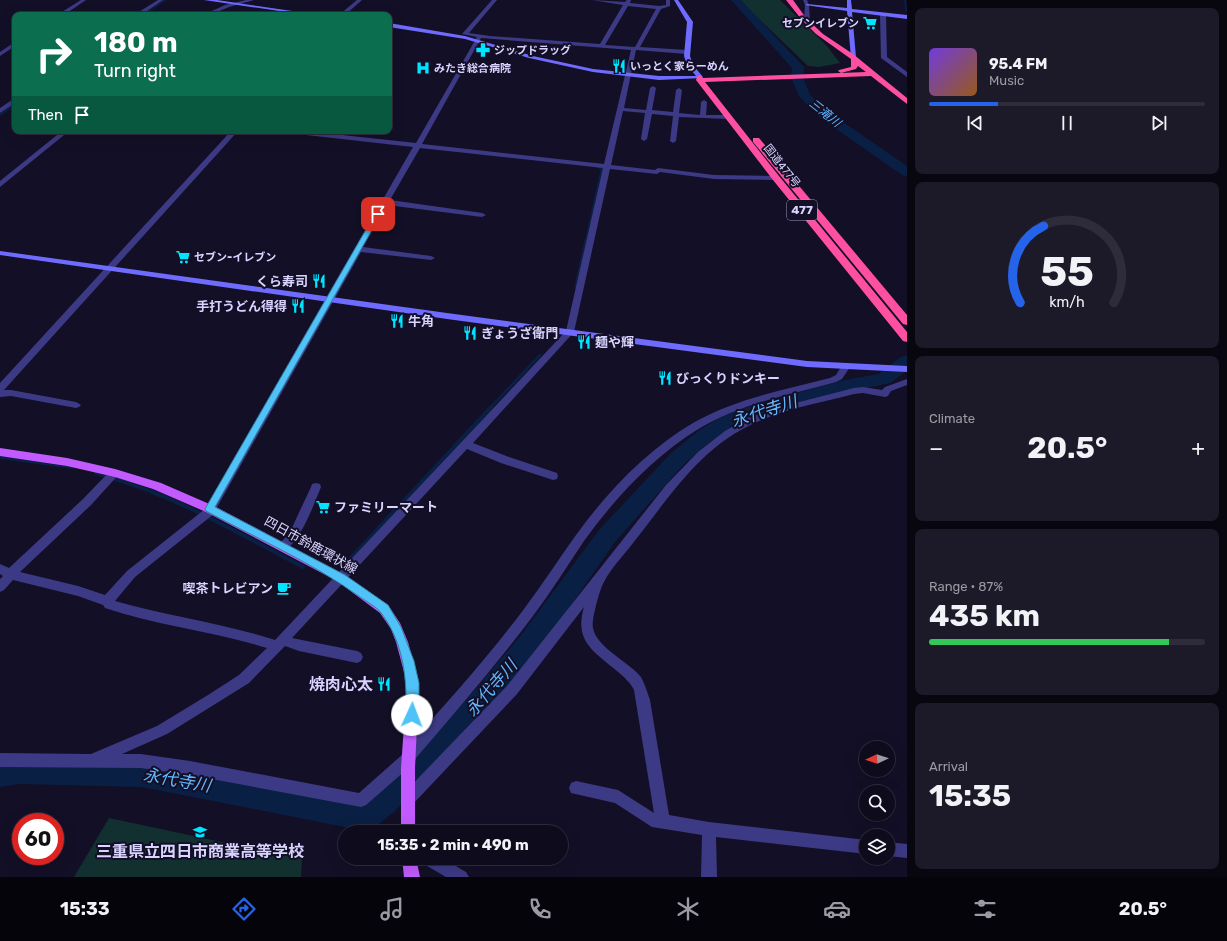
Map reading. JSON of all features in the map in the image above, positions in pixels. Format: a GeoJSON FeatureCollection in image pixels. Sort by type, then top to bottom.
{"type":"FeatureCollection","features":[{"type":"Feature","properties":{"kind":"highway"},"geometry":{"type":"LineString","coordinates":[[789,0],[796,6],[807,22],[825,39],[873,74],[907,102]]}},
{"type":"Feature","properties":{"kind":"highway"},"geometry":{"type":"LineString","coordinates":[[728,78],[852,70],[854,60]]}},
{"type":"Feature","properties":{"kind":"highway"},"geometry":{"type":"LineString","coordinates":[[700,79],[873,74]]}},
{"type":"Feature","properties":{"kind":"highway","name":"国道477号"},"geometry":{"type":"LineString","coordinates":[[700,79],[776,178],[907,339]]}},
{"type":"Feature","properties":{"kind":"highway","name":"国道477号"},"geometry":{"type":"LineString","coordinates":[[700,79],[753,136],[907,322]]}},
{"type":"Feature","properties":{"kind":"highway"},"geometry":{"type":"LineString","coordinates":[[753,136],[765,156],[779,173],[776,178]]}},
{"type":"Feature","properties":{"kind":"main road","name":"四日市鈴鹿環状線"},"geometry":{"type":"LineString","coordinates":[[0,452],[67,462],[115,473],[151,484],[211,510],[341,578],[384,609],[396,627],[402,642],[413,683],[409,760],[408,825]]}},
{"type":"Feature","properties":{"kind":"main road"},"geometry":{"type":"LineString","coordinates":[[410,865],[412,877]]}},
{"type":"Feature","properties":{"kind":"street"},"geometry":{"type":"LineString","coordinates":[[65,12],[84,0]]}},
{"type":"Feature","properties":{"kind":"street"},"geometry":{"type":"LineString","coordinates":[[142,12],[161,0]]}},
{"type":"Feature","properties":{"kind":"street"},"geometry":{"type":"LineString","coordinates":[[206,0],[295,12]]}},
{"type":"Feature","properties":{"kind":"street"},"geometry":{"type":"LineString","coordinates":[[211,12],[252,0]]}},
{"type":"Feature","properties":{"kind":"street"},"geometry":{"type":"LineString","coordinates":[[346,12],[360,0]]}},
{"type":"Feature","properties":{"kind":"street"},"geometry":{"type":"LineString","coordinates":[[495,0],[465,33],[531,57],[595,70],[627,75],[700,79]]}},
{"type":"Feature","properties":{"kind":"street"},"geometry":{"type":"LineString","coordinates":[[594,0],[628,2],[659,8],[668,6],[668,0]]}},
{"type":"Feature","properties":{"kind":"street"},"geometry":{"type":"LineString","coordinates":[[676,0],[688,16],[691,25],[687,52],[690,65],[700,79]]}},
{"type":"Feature","properties":{"kind":"street"},"geometry":{"type":"LineString","coordinates":[[797,0],[850,11],[907,17]]}},
{"type":"Feature","properties":{"kind":"street"},"geometry":{"type":"LineString","coordinates":[[849,0],[854,60]]}},
{"type":"Feature","properties":{"kind":"street"},"geometry":{"type":"LineString","coordinates":[[215,10],[211,10],[221,2]]}},
{"type":"Feature","properties":{"kind":"street"},"geometry":{"type":"LineString","coordinates":[[602,45],[628,2]]}},
{"type":"Feature","properties":{"kind":"street"},"geometry":{"type":"LineString","coordinates":[[806,2],[807,22]]}},
{"type":"Feature","properties":{"kind":"street"},"geometry":{"type":"LineString","coordinates":[[91,761],[162,730],[213,700],[244,679],[280,643],[570,332],[627,75],[636,48],[659,8]]}},
{"type":"Feature","properties":{"kind":"street"},"geometry":{"type":"LineString","coordinates":[[883,15],[884,58],[907,75]]}},
{"type":"Feature","properties":{"kind":"street"},"geometry":{"type":"LineString","coordinates":[[392,25],[478,38],[602,45],[687,52]]}},
{"type":"Feature","properties":{"kind":"street"},"geometry":{"type":"LineString","coordinates":[[107,601],[131,574],[211,510],[478,38]]}},
{"type":"Feature","properties":{"kind":"street"},"geometry":{"type":"LineString","coordinates":[[0,54],[12,46]]}},
{"type":"Feature","properties":{"kind":"street"},"geometry":{"type":"LineString","coordinates":[[644,138],[653,88]]}},
{"type":"Feature","properties":{"kind":"street"},"geometry":{"type":"LineString","coordinates":[[673,141],[679,90]]}},
{"type":"Feature","properties":{"kind":"street"},"geometry":{"type":"LineString","coordinates":[[0,99],[12,100]]}},
{"type":"Feature","properties":{"kind":"street"},"geometry":{"type":"LineString","coordinates":[[0,111],[12,102]]}},
{"type":"Feature","properties":{"kind":"street"},"geometry":{"type":"LineString","coordinates":[[704,102],[704,117]]}},
{"type":"Feature","properties":{"kind":"street"},"geometry":{"type":"LineString","coordinates":[[619,109],[704,117],[728,116]]}},
{"type":"Feature","properties":{"kind":"street"},"geometry":{"type":"LineString","coordinates":[[0,185],[62,134]]}},
{"type":"Feature","properties":{"kind":"street"},"geometry":{"type":"LineString","coordinates":[[0,389],[231,134]]}},
{"type":"Feature","properties":{"kind":"street"},"geometry":{"type":"LineString","coordinates":[[316,134],[714,177],[776,178]]}},
{"type":"Feature","properties":{"kind":"street"},"geometry":{"type":"LineString","coordinates":[[384,202],[482,215]]}},
{"type":"Feature","properties":{"kind":"street"},"geometry":{"type":"LineString","coordinates":[[359,249],[431,258]]}},
{"type":"Feature","properties":{"kind":"street"},"geometry":{"type":"LineString","coordinates":[[0,252],[330,299],[808,364],[878,369],[907,369]]}},
{"type":"Feature","properties":{"kind":"street"},"geometry":{"type":"LineString","coordinates":[[0,760],[141,761],[190,768],[361,800],[409,760],[544,593],[586,530],[626,484],[651,461],[675,441],[713,417],[743,404],[832,380],[839,377],[845,367]]}},
{"type":"Feature","properties":{"kind":"street"},"geometry":{"type":"LineString","coordinates":[[408,793],[512,690],[680,477],[720,439],[738,427],[773,413],[854,391],[863,390],[885,394],[888,389],[907,382]]}},
{"type":"Feature","properties":{"kind":"street"},"geometry":{"type":"LineString","coordinates":[[0,394],[11,393],[76,405]]}},
{"type":"Feature","properties":{"kind":"street"},"geometry":{"type":"LineString","coordinates":[[466,444],[505,460],[553,476]]}},
{"type":"Feature","properties":{"kind":"street"},"geometry":{"type":"LineString","coordinates":[[0,587],[5,572],[77,510],[115,473]]}},
{"type":"Feature","properties":{"kind":"street"},"geometry":{"type":"LineString","coordinates":[[282,547],[293,537],[316,487]]}},
{"type":"Feature","properties":{"kind":"street"},"geometry":{"type":"LineString","coordinates":[[5,572],[78,590],[107,601],[109,604],[153,617],[356,657]]}},
{"type":"Feature","properties":{"kind":"street"},"geometry":{"type":"LineString","coordinates":[[598,580],[586,627],[590,636],[606,655],[624,668],[638,684],[643,700],[663,822]]}},
{"type":"Feature","properties":{"kind":"street"},"geometry":{"type":"LineString","coordinates":[[576,788],[618,797],[652,820],[709,829],[859,846]]}},
{"type":"Feature","properties":{"kind":"street"},"geometry":{"type":"LineString","coordinates":[[709,829],[709,877]]}},
{"type":"Feature","properties":{"kind":"street"},"geometry":{"type":"LineString","coordinates":[[895,850],[907,851]]}},
{"type":"Feature","properties":{"kind":"street"},"geometry":{"type":"LineString","coordinates":[[439,865],[460,877]]}},
{"type":"Feature","properties":{"kind":"green space"},"geometry":{"type":"Polygon","coordinates":[[[739,0],[780,0],[827,46],[840,63],[819,67],[808,66],[739,0]]]}},
{"type":"Feature","properties":{"kind":"green space"},"geometry":{"type":"Polygon","coordinates":[[[109,818],[302,859],[301,877],[74,877],[109,818]]]}},
{"type":"Feature","properties":{"kind":"waterway"},"geometry":{"type":"LineString","coordinates":[[147,12],[165,0]]}},
{"type":"Feature","properties":{"kind":"waterway","name":"三滝川"},"geometry":{"type":"LineString","coordinates":[[736,0],[798,67],[797,77],[805,96],[823,114],[907,172]]}},
{"type":"Feature","properties":{"kind":"waterway"},"geometry":{"type":"LineString","coordinates":[[905,0],[906,11]]}},
{"type":"Feature","properties":{"kind":"waterway"},"geometry":{"type":"LineString","coordinates":[[0,115],[12,106]]}},
{"type":"Feature","properties":{"kind":"waterway"},"geometry":{"type":"LineString","coordinates":[[586,241],[602,168],[598,167]]}},
{"type":"Feature","properties":{"kind":"waterway"},"geometry":{"type":"LineString","coordinates":[[576,286],[586,240]]}},
{"type":"Feature","properties":{"kind":"waterway"},"geometry":{"type":"LineString","coordinates":[[491,407],[540,355]]}},
{"type":"Feature","properties":{"kind":"waterway","name":"永代寺川"},"geometry":{"type":"LineString","coordinates":[[0,773],[20,770],[142,773],[365,817],[384,802],[482,700],[530,643],[607,536],[678,458],[705,436],[734,418],[840,387],[884,379],[907,361]]}},
{"type":"Feature","properties":{"kind":"waterway"},"geometry":{"type":"LineString","coordinates":[[349,560],[492,406]]}},
{"type":"Feature","properties":{"kind":"waterway"},"geometry":{"type":"LineString","coordinates":[[0,457],[72,467]]}},
{"type":"Feature","properties":{"kind":"waterway"},"geometry":{"type":"LineString","coordinates":[[96,473],[108,477]]}},
{"type":"Feature","properties":{"kind":"waterway"},"geometry":{"type":"LineString","coordinates":[[115,479],[140,487],[188,507],[303,567]]}},
{"type":"Feature","properties":{"kind":"place","name":"セブンイレブン"},"geometry":{"type":"Point","coordinates":[870,23]}},
{"type":"Feature","properties":{"kind":"place","name":"ジップドラッグ"},"geometry":{"type":"Point","coordinates":[483,50]}},
{"type":"Feature","properties":{"kind":"place","name":"いっとく家らーめん"},"geometry":{"type":"Point","coordinates":[619,66]}},
{"type":"Feature","properties":{"kind":"place","name":"みたき総合病院"},"geometry":{"type":"Point","coordinates":[423,68]}},
{"type":"Feature","properties":{"kind":"place","name":"セブン-イレブン"},"geometry":{"type":"Point","coordinates":[183,257]}},
{"type":"Feature","properties":{"kind":"place","name":"くら寿司"},"geometry":{"type":"Point","coordinates":[319,281]}},
{"type":"Feature","properties":{"kind":"place","name":"手打うどん得得"},"geometry":{"type":"Point","coordinates":[298,306]}},
{"type":"Feature","properties":{"kind":"place","name":"牛角"},"geometry":{"type":"Point","coordinates":[397,321]}},
{"type":"Feature","properties":{"kind":"place","name":"ぎょうざ衛門"},"geometry":{"type":"Point","coordinates":[470,333]}},
{"type":"Feature","properties":{"kind":"place","name":"麺や輝"},"geometry":{"type":"Point","coordinates":[584,342]}},
{"type":"Feature","properties":{"kind":"place","name":"びっくりドンキー"},"geometry":{"type":"Point","coordinates":[665,378]}},
{"type":"Feature","properties":{"kind":"place","name":"ファミリーマート"},"geometry":{"type":"Point","coordinates":[323,507]}},
{"type":"Feature","properties":{"kind":"place","name":"喫茶トレビアン"},"geometry":{"type":"Point","coordinates":[284,588]}},
{"type":"Feature","properties":{"kind":"place","name":"焼肉心太"},"geometry":{"type":"Point","coordinates":[384,684]}},
{"type":"Feature","properties":{"kind":"place","name":"三重県立四日市商業高等学校"},"geometry":{"type":"Point","coordinates":[200,832]}},
{"type":"Feature","properties":{"kind":"route"},"geometry":{"type":"LineString","coordinates":[[378,214],[210,509],[341,578],[384,609],[396,627],[408,661],[413,683],[412,715]]}}]}
